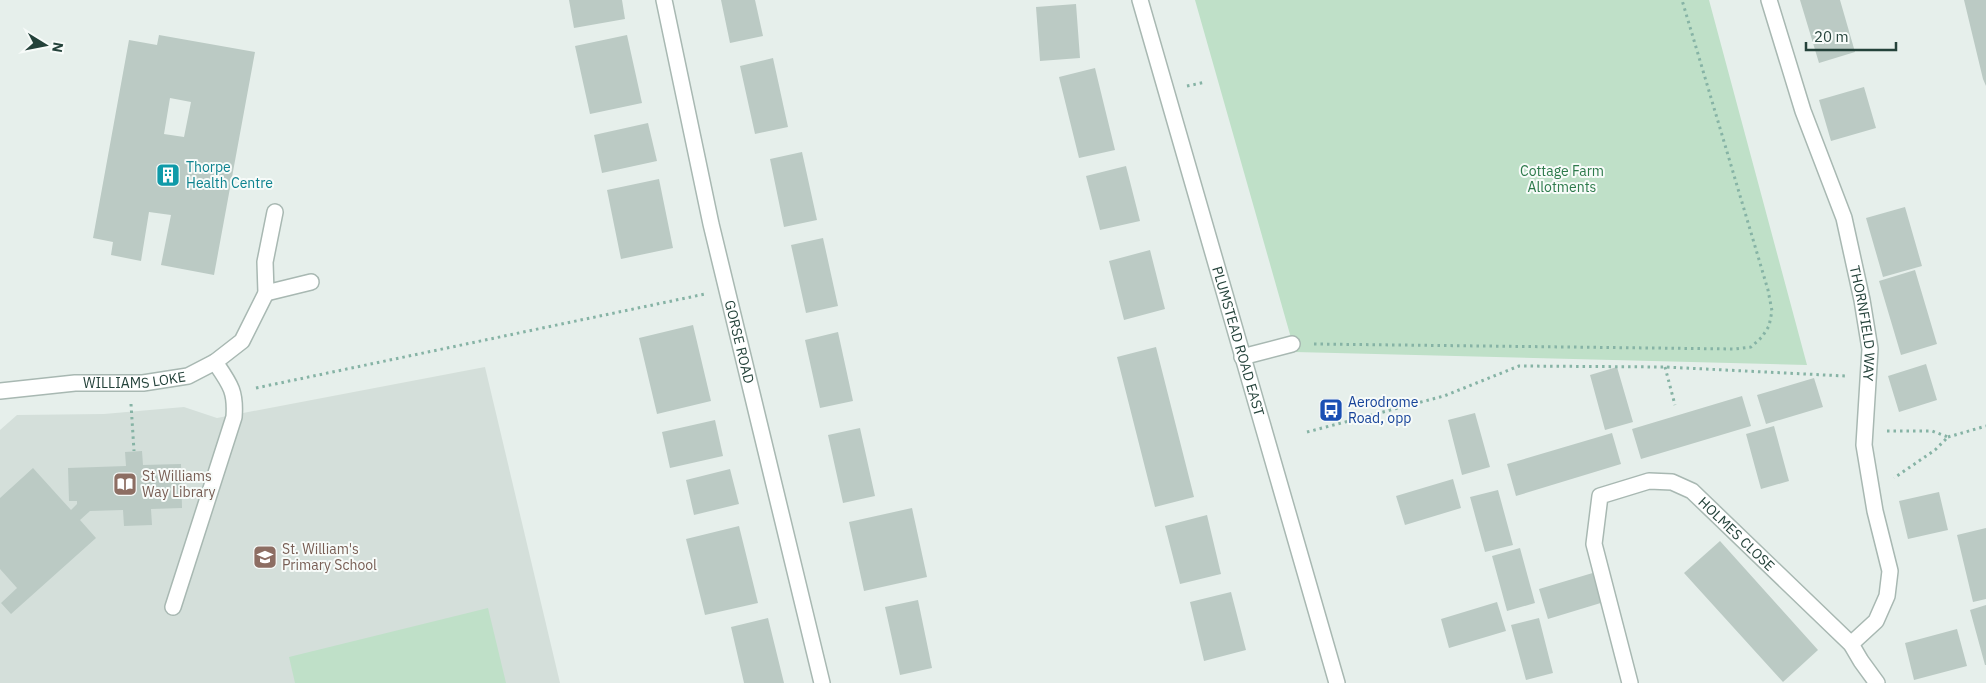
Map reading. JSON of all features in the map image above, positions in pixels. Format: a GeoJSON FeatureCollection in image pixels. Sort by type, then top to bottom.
{"type":"FeatureCollection","features":[{"type":"Feature","properties":{"kind":"street","name":"GORSE ROAD"},"geometry":{"type":"LineString","coordinates":[[664,0],[709,214],[822,683]]}},
{"type":"Feature","properties":{"kind":"street","name":"PLUMSTEAD ROAD EAST"},"geometry":{"type":"LineString","coordinates":[[1140,0],[1337,683]]}},
{"type":"Feature","properties":{"kind":"street","name":"THORNFIELD WAY"},"geometry":{"type":"LineString","coordinates":[[1769,0],[1803,111],[1844,218],[1870,349],[1864,432],[1871,492],[1890,571],[1887,596],[1876,621],[1851,644]]}},
{"type":"Feature","properties":{"kind":"street"},"geometry":{"type":"LineString","coordinates":[[275,212],[265,262],[266,293],[311,282]]}},
{"type":"Feature","properties":{"kind":"street","name":"WILLIAMS LOKE"},"geometry":{"type":"LineString","coordinates":[[0,391],[75,384],[130,383],[188,376],[215,362],[242,341],[266,293]]}},
{"type":"Feature","properties":{"kind":"street"},"geometry":{"type":"LineString","coordinates":[[1242,358],[1292,344]]}},
{"type":"Feature","properties":{"kind":"street"},"geometry":{"type":"LineString","coordinates":[[173,607],[234,417],[235,400],[230,384],[215,362]]}},
{"type":"Feature","properties":{"kind":"street","name":"HOLMES CLOSE"},"geometry":{"type":"LineString","coordinates":[[1630,683],[1594,544],[1600,496],[1649,481],[1672,482],[1692,491],[1851,644],[1860,661],[1877,683]]}},
{"type":"Feature","properties":{"kind":"path"},"geometry":{"type":"LineString","coordinates":[[1292,344],[1734,350],[1751,347],[1762,338],[1769,326],[1772,311],[1768,290],[1682,0]]}},
{"type":"Feature","properties":{"kind":"path"},"geometry":{"type":"LineString","coordinates":[[233,393],[727,290]]}},
{"type":"Feature","properties":{"kind":"path"},"geometry":{"type":"LineString","coordinates":[[1307,432],[1444,396],[1519,366],[1664,367],[1869,377]]}},
{"type":"Feature","properties":{"kind":"path"},"geometry":{"type":"LineString","coordinates":[[1664,367],[1675,405]]}},
{"type":"Feature","properties":{"kind":"path"},"geometry":{"type":"LineString","coordinates":[[130,383],[134,451]]}},
{"type":"Feature","properties":{"kind":"path"},"geometry":{"type":"LineString","coordinates":[[1871,492],[1935,450],[1948,437],[1986,426]]}},
{"type":"Feature","properties":{"kind":"path"},"geometry":{"type":"LineString","coordinates":[[1864,432],[1932,431],[1948,437]]}},
{"type":"Feature","properties":{"kind":"shaded area","name":"St. William's Primary School"},"geometry":{"type":"Polygon","coordinates":[[[485,367],[560,683],[0,683],[0,430],[17,415],[104,414],[184,407],[217,418],[485,367]]]}},
{"type":"Feature","properties":{"kind":"green space","name":"Cottage Farm Allotments"},"geometry":{"type":"Polygon","coordinates":[[[1195,0],[1709,0],[1807,365],[1295,352],[1195,0]]]}},
{"type":"Feature","properties":{"kind":"green space"},"geometry":{"type":"Polygon","coordinates":[[[488,608],[506,683],[295,683],[289,657],[488,608]]]}},
{"type":"Feature","properties":{"kind":"building"},"geometry":{"type":"Polygon","coordinates":[[[569,0],[622,0],[625,19],[574,28],[569,0]]]}},
{"type":"Feature","properties":{"kind":"building"},"geometry":{"type":"Polygon","coordinates":[[[721,0],[755,0],[763,36],[730,43],[721,0]]]}},
{"type":"Feature","properties":{"kind":"building"},"geometry":{"type":"Polygon","coordinates":[[[1800,0],[1840,0],[1855,52],[1819,63],[1800,0]]]}},
{"type":"Feature","properties":{"kind":"building"},"geometry":{"type":"Polygon","coordinates":[[[1964,0],[1986,0],[1986,86],[1983,79],[1964,0]]]}},
{"type":"Feature","properties":{"kind":"building"},"geometry":{"type":"Polygon","coordinates":[[[1076,4],[1080,58],[1040,61],[1036,7],[1076,4]]]}},
{"type":"Feature","properties":{"kind":"building","name":"Thorpe Health Centre"},"geometry":{"type":"Polygon","coordinates":[[[159,35],[255,52],[214,275],[161,265],[171,215],[149,212],[141,261],[111,255],[113,242],[93,238],[129,40],[157,45],[159,35]],[[170,98],[164,134],[184,137],[191,102],[170,98]]]}},
{"type":"Feature","properties":{"kind":"building"},"geometry":{"type":"Polygon","coordinates":[[[627,35],[642,103],[590,114],[575,46],[627,35]]]}},
{"type":"Feature","properties":{"kind":"building"},"geometry":{"type":"Polygon","coordinates":[[[773,58],[788,127],[755,134],[740,66],[773,58]]]}},
{"type":"Feature","properties":{"kind":"building"},"geometry":{"type":"Polygon","coordinates":[[[1095,68],[1115,150],[1079,158],[1059,77],[1095,68]]]}},
{"type":"Feature","properties":{"kind":"building"},"geometry":{"type":"Polygon","coordinates":[[[1864,87],[1876,128],[1831,141],[1819,100],[1864,87]]]}},
{"type":"Feature","properties":{"kind":"building"},"geometry":{"type":"Polygon","coordinates":[[[648,123],[657,161],[602,173],[594,135],[648,123]]]}},
{"type":"Feature","properties":{"kind":"building"},"geometry":{"type":"Polygon","coordinates":[[[802,152],[817,220],[784,227],[770,159],[802,152]]]}},
{"type":"Feature","properties":{"kind":"building"},"geometry":{"type":"Polygon","coordinates":[[[1126,166],[1140,221],[1100,230],[1086,176],[1126,166]]]}},
{"type":"Feature","properties":{"kind":"building"},"geometry":{"type":"Polygon","coordinates":[[[659,179],[673,248],[621,259],[607,190],[659,179]]]}},
{"type":"Feature","properties":{"kind":"building"},"geometry":{"type":"Polygon","coordinates":[[[1905,207],[1922,266],[1883,277],[1866,218],[1905,207]]]}},
{"type":"Feature","properties":{"kind":"building"},"geometry":{"type":"Polygon","coordinates":[[[823,238],[838,306],[806,313],[791,245],[823,238]]]}},
{"type":"Feature","properties":{"kind":"building"},"geometry":{"type":"Polygon","coordinates":[[[1150,250],[1165,309],[1124,320],[1109,261],[1150,250]]]}},
{"type":"Feature","properties":{"kind":"building"},"geometry":{"type":"Polygon","coordinates":[[[1915,270],[1937,344],[1901,355],[1879,281],[1915,270]]]}},
{"type":"Feature","properties":{"kind":"building"},"geometry":{"type":"Polygon","coordinates":[[[693,325],[711,401],[657,414],[639,338],[693,325]]]}},
{"type":"Feature","properties":{"kind":"building"},"geometry":{"type":"Polygon","coordinates":[[[838,332],[853,401],[820,408],[805,340],[838,332]]]}},
{"type":"Feature","properties":{"kind":"building"},"geometry":{"type":"Polygon","coordinates":[[[1156,347],[1194,497],[1155,507],[1117,357],[1156,347]]]}},
{"type":"Feature","properties":{"kind":"building"},"geometry":{"type":"Polygon","coordinates":[[[1926,364],[1937,400],[1899,412],[1888,376],[1926,364]]]}},
{"type":"Feature","properties":{"kind":"building"},"geometry":{"type":"Polygon","coordinates":[[[1617,367],[1633,422],[1605,430],[1590,375],[1617,367]]]}},
{"type":"Feature","properties":{"kind":"building"},"geometry":{"type":"Polygon","coordinates":[[[1814,378],[1823,407],[1766,424],[1757,395],[1814,378]]]}},
{"type":"Feature","properties":{"kind":"building"},"geometry":{"type":"Polygon","coordinates":[[[1742,396],[1751,426],[1641,459],[1632,429],[1742,396]]]}},
{"type":"Feature","properties":{"kind":"building"},"geometry":{"type":"Polygon","coordinates":[[[1475,413],[1490,467],[1462,475],[1448,420],[1475,413]]]}},
{"type":"Feature","properties":{"kind":"building"},"geometry":{"type":"Polygon","coordinates":[[[715,420],[723,456],[670,468],[662,432],[715,420]]]}},
{"type":"Feature","properties":{"kind":"building"},"geometry":{"type":"Polygon","coordinates":[[[1774,426],[1789,481],[1761,489],[1746,434],[1774,426]]]}},
{"type":"Feature","properties":{"kind":"building"},"geometry":{"type":"Polygon","coordinates":[[[860,428],[875,496],[843,503],[828,435],[860,428]]]}},
{"type":"Feature","properties":{"kind":"building"},"geometry":{"type":"Polygon","coordinates":[[[1612,433],[1621,464],[1516,496],[1507,464],[1612,433]]]}},
{"type":"Feature","properties":{"kind":"building"},"geometry":{"type":"Polygon","coordinates":[[[142,451],[143,465],[181,464],[182,508],[151,509],[152,525],[124,526],[123,510],[90,511],[80,520],[96,538],[11,614],[1,603],[17,588],[0,569],[0,498],[33,468],[71,510],[77,504],[77,501],[69,501],[68,468],[126,466],[125,452],[142,451]]]}},
{"type":"Feature","properties":{"kind":"building"},"geometry":{"type":"Polygon","coordinates":[[[730,469],[739,504],[694,515],[686,480],[730,469]]]}},
{"type":"Feature","properties":{"kind":"building"},"geometry":{"type":"Polygon","coordinates":[[[1453,479],[1461,508],[1405,525],[1396,496],[1453,479]]]}},
{"type":"Feature","properties":{"kind":"building"},"geometry":{"type":"Polygon","coordinates":[[[1498,490],[1513,545],[1485,552],[1470,497],[1498,490]]]}},
{"type":"Feature","properties":{"kind":"building"},"geometry":{"type":"Polygon","coordinates":[[[1939,492],[1948,530],[1908,539],[1899,501],[1939,492]]]}},
{"type":"Feature","properties":{"kind":"building"},"geometry":{"type":"Polygon","coordinates":[[[912,508],[927,577],[864,591],[849,522],[912,508]]]}},
{"type":"Feature","properties":{"kind":"building"},"geometry":{"type":"Polygon","coordinates":[[[1207,515],[1221,574],[1180,584],[1165,526],[1207,515]]]}},
{"type":"Feature","properties":{"kind":"building"},"geometry":{"type":"Polygon","coordinates":[[[739,526],[758,603],[705,615],[686,539],[739,526]]]}},
{"type":"Feature","properties":{"kind":"building"},"geometry":{"type":"Polygon","coordinates":[[[1986,528],[1986,599],[1973,602],[1957,535],[1986,528]]]}},
{"type":"Feature","properties":{"kind":"building"},"geometry":{"type":"Polygon","coordinates":[[[1720,541],[1818,650],[1783,682],[1684,573],[1720,541]]]}},
{"type":"Feature","properties":{"kind":"building"},"geometry":{"type":"Polygon","coordinates":[[[1520,548],[1535,603],[1507,611],[1492,556],[1520,548]]]}},
{"type":"Feature","properties":{"kind":"building"},"geometry":{"type":"Polygon","coordinates":[[[1596,572],[1604,602],[1548,619],[1539,589],[1596,572]]]}},
{"type":"Feature","properties":{"kind":"building"},"geometry":{"type":"Polygon","coordinates":[[[1231,592],[1246,650],[1204,661],[1190,602],[1231,592]]]}},
{"type":"Feature","properties":{"kind":"building"},"geometry":{"type":"Polygon","coordinates":[[[918,600],[932,668],[900,675],[885,607],[918,600]]]}},
{"type":"Feature","properties":{"kind":"building"},"geometry":{"type":"Polygon","coordinates":[[[1497,602],[1506,631],[1449,648],[1441,619],[1497,602]]]}},
{"type":"Feature","properties":{"kind":"building"},"geometry":{"type":"Polygon","coordinates":[[[1986,605],[1986,665],[1985,665],[1970,610],[1986,605]]]}},
{"type":"Feature","properties":{"kind":"building"},"geometry":{"type":"Polygon","coordinates":[[[768,618],[784,683],[744,683],[731,627],[768,618]]]}},
{"type":"Feature","properties":{"kind":"building"},"geometry":{"type":"Polygon","coordinates":[[[1539,618],[1553,673],[1526,680],[1511,625],[1539,618]]]}},
{"type":"Feature","properties":{"kind":"building"},"geometry":{"type":"Polygon","coordinates":[[[1957,629],[1967,666],[1914,680],[1905,643],[1957,629]]]}},
{"type":"Feature","properties":{"kind":"place","name":"Thorpe Health Centre"},"geometry":{"type":"Point","coordinates":[168,175]}},
{"type":"Feature","properties":{"kind":"place","name":"Aerodrome Road, opp"},"geometry":{"type":"Point","coordinates":[1331,410]}},
{"type":"Feature","properties":{"kind":"place","name":"St Williams Way Library"},"geometry":{"type":"Point","coordinates":[125,484]}},
{"type":"Feature","properties":{"kind":"place","name":"St. William's Primary School"},"geometry":{"type":"Point","coordinates":[265,557]}}]}
